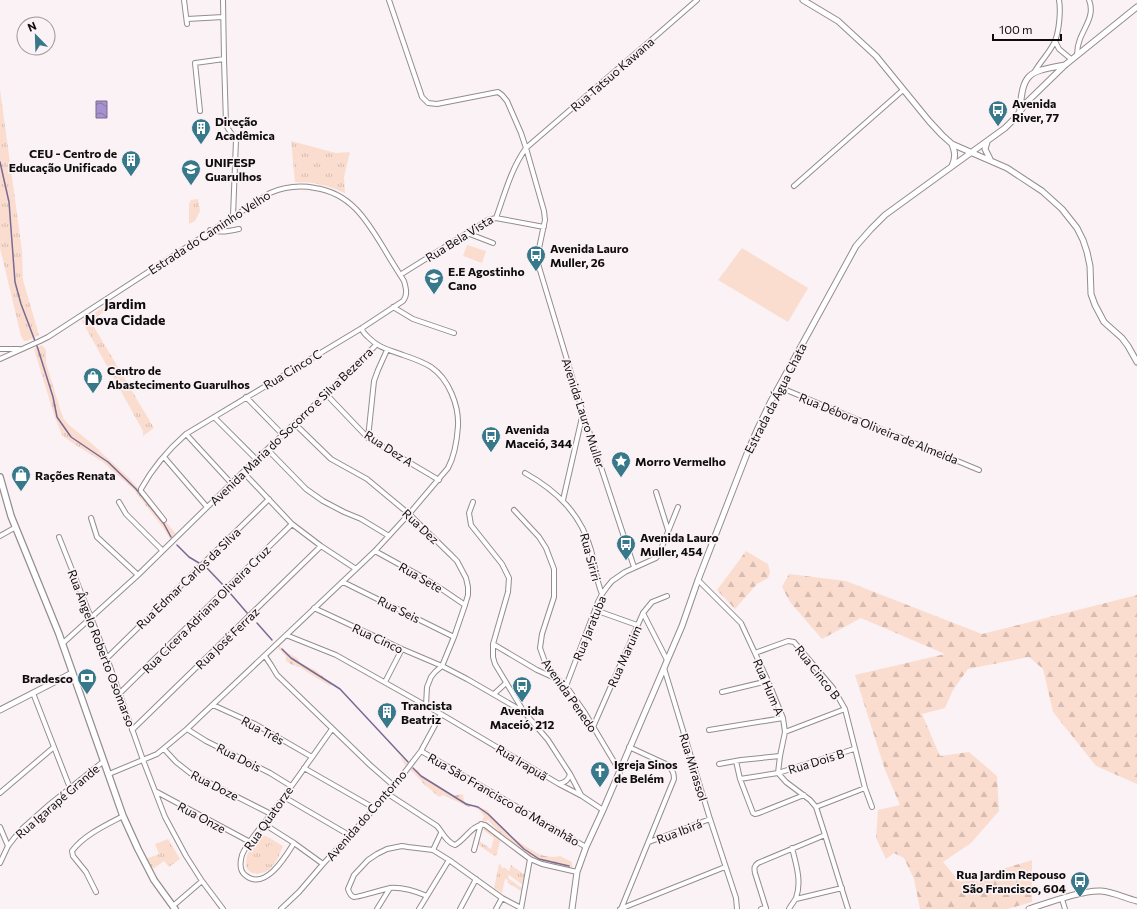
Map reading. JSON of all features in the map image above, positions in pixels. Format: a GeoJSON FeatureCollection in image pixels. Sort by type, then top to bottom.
{"type":"FeatureCollection","features":[{"type":"Feature","properties":{"kind":"main road"},"geometry":{"type":"LineString","coordinates":[[0,477],[11,516],[62,644],[124,816],[138,850],[154,880],[174,908]]}},
{"type":"Feature","properties":{"kind":"street"},"geometry":{"type":"LineString","coordinates":[[184,0],[187,22],[223,17]]}},
{"type":"Feature","properties":{"kind":"street"},"geometry":{"type":"LineString","coordinates":[[223,0],[226,124],[227,128],[234,135],[236,140],[233,216]]}},
{"type":"Feature","properties":{"kind":"street"},"geometry":{"type":"LineString","coordinates":[[389,0],[420,93],[428,103],[444,103],[498,92],[507,101],[526,148],[544,210],[545,220],[544,227],[496,218]]}},
{"type":"Feature","properties":{"kind":"street","name":"Rua Tatsuo Kawana"},"geometry":{"type":"LineString","coordinates":[[526,148],[697,0]]}},
{"type":"Feature","properties":{"kind":"street"},"geometry":{"type":"LineString","coordinates":[[802,0],[838,21],[876,56],[929,122],[952,144],[1008,168],[1042,191],[1062,209],[1074,224],[1088,252],[1091,294],[1094,305],[1104,322],[1122,338],[1137,362]]}},
{"type":"Feature","properties":{"kind":"street"},"geometry":{"type":"LineString","coordinates":[[1036,71],[1055,41],[1060,20],[1059,0]]}},
{"type":"Feature","properties":{"kind":"street"},"geometry":{"type":"LineString","coordinates":[[1077,55],[1079,41],[1092,12],[1089,0]]}},
{"type":"Feature","properties":{"kind":"street","name":"Estrada da Água Chata"},"geometry":{"type":"LineString","coordinates":[[572,909],[577,872],[586,847],[682,626],[698,580],[748,451],[779,387],[856,246],[885,216],[1006,128],[1032,98],[1071,59],[1137,7]]}},
{"type":"Feature","properties":{"kind":"street"},"geometry":{"type":"LineString","coordinates":[[1055,41],[1059,50],[1071,59]]}},
{"type":"Feature","properties":{"kind":"street"},"geometry":{"type":"LineString","coordinates":[[200,111],[195,63],[224,59]]}},
{"type":"Feature","properties":{"kind":"street"},"geometry":{"type":"LineString","coordinates":[[1020,111],[1023,88],[1030,75],[1036,71],[1065,65]]}},
{"type":"Feature","properties":{"kind":"street"},"geometry":{"type":"LineString","coordinates":[[794,186],[904,90]]}},
{"type":"Feature","properties":{"kind":"street"},"geometry":{"type":"LineString","coordinates":[[987,142],[985,149],[991,160]]}},
{"type":"Feature","properties":{"kind":"street"},"geometry":{"type":"LineString","coordinates":[[952,144],[956,155],[952,167]]}},
{"type":"Feature","properties":{"kind":"street","name":"Rua Bela Vista"},"geometry":{"type":"LineString","coordinates":[[400,275],[488,220],[496,218],[513,169],[526,148]]}},
{"type":"Feature","properties":{"kind":"street","name":"Estrada do Caminho Velho"},"geometry":{"type":"LineString","coordinates":[[0,359],[40,341],[163,265],[210,230],[270,193],[288,187],[299,186],[323,189],[345,200],[362,214],[400,275]]}},
{"type":"Feature","properties":{"kind":"street","name":"Avenida Lauro Muller"},"geometry":{"type":"LineString","coordinates":[[544,227],[538,258],[539,267],[583,413],[634,567]]}},
{"type":"Feature","properties":{"kind":"street"},"geometry":{"type":"LineString","coordinates":[[210,230],[223,232],[239,229]]}},
{"type":"Feature","properties":{"kind":"street"},"geometry":{"type":"LineString","coordinates":[[467,233],[493,243]]}},
{"type":"Feature","properties":{"kind":"street","name":"Rua Cinco C"},"geometry":{"type":"LineString","coordinates":[[164,520],[141,490],[169,449],[186,434],[362,328],[403,301],[406,294],[406,287],[400,275]]}},
{"type":"Feature","properties":{"kind":"street"},"geometry":{"type":"LineString","coordinates":[[393,307],[413,319],[454,333]]}},
{"type":"Feature","properties":{"kind":"street"},"geometry":{"type":"LineString","coordinates":[[362,328],[362,332],[376,345]]}},
{"type":"Feature","properties":{"kind":"street","name":"Avenida Maria do Socorro e Silva Bezerra"},"geometry":{"type":"LineString","coordinates":[[62,644],[138,575],[231,483],[268,450],[376,345],[431,368],[445,381],[457,411],[457,439],[452,460],[439,480],[375,551],[187,729],[157,754],[109,774]]}},
{"type":"Feature","properties":{"kind":"street","name":"Estrada do Caminho Velho"},"geometry":{"type":"LineString","coordinates":[[0,349],[22,349]]}},
{"type":"Feature","properties":{"kind":"street"},"geometry":{"type":"LineString","coordinates":[[368,438],[374,381],[387,350]]}},
{"type":"Feature","properties":{"kind":"street","name":"Rua Débora Oliveira de Almeida"},"geometry":{"type":"LineString","coordinates":[[779,387],[979,470]]}},
{"type":"Feature","properties":{"kind":"street","name":"Rua Dez A"},"geometry":{"type":"LineString","coordinates":[[326,394],[368,438],[439,480]]}},
{"type":"Feature","properties":{"kind":"street"},"geometry":{"type":"LineString","coordinates":[[246,397],[283,435]]}},
{"type":"Feature","properties":{"kind":"street"},"geometry":{"type":"LineString","coordinates":[[563,500],[583,413]]}},
{"type":"Feature","properties":{"kind":"street"},"geometry":{"type":"LineString","coordinates":[[214,417],[257,460]]}},
{"type":"Feature","properties":{"kind":"street","name":"Rua Dez"},"geometry":{"type":"LineString","coordinates":[[295,424],[332,459],[367,480],[409,514],[457,561],[463,571],[468,586],[468,595],[454,637],[442,666],[431,677],[427,687],[426,705]]}},
{"type":"Feature","properties":{"kind":"street"},"geometry":{"type":"LineString","coordinates":[[186,434],[231,483]]}},
{"type":"Feature","properties":{"kind":"street"},"geometry":{"type":"LineString","coordinates":[[268,450],[306,489],[344,512],[362,519],[389,536]]}},
{"type":"Feature","properties":{"kind":"street"},"geometry":{"type":"LineString","coordinates":[[164,457],[207,507]]}},
{"type":"Feature","properties":{"kind":"street"},"geometry":{"type":"LineString","coordinates":[[243,472],[292,524],[321,546],[356,568]]}},
{"type":"Feature","properties":{"kind":"street","name":"Rua Siriri"},"geometry":{"type":"LineString","coordinates":[[525,473],[536,479],[563,500],[581,523],[586,534],[596,579],[602,594]]}},
{"type":"Feature","properties":{"kind":"street"},"geometry":{"type":"LineString","coordinates":[[656,492],[668,531]]}},
{"type":"Feature","properties":{"kind":"street","name":"Rua Edmar Carlos da Silva"},"geometry":{"type":"LineString","coordinates":[[106,658],[269,499]]}},
{"type":"Feature","properties":{"kind":"street"},"geometry":{"type":"LineString","coordinates":[[119,502],[126,514],[162,550]]}},
{"type":"Feature","properties":{"kind":"street"},"geometry":{"type":"LineString","coordinates":[[472,502],[469,513],[471,525],[502,564],[509,578],[508,592],[494,644],[494,664],[524,712],[548,740],[582,796]]}},
{"type":"Feature","properties":{"kind":"street","name":"Rua Jaratuba"},"geometry":{"type":"LineString","coordinates":[[566,686],[602,594],[612,581],[625,572],[656,558],[678,507]]}},
{"type":"Feature","properties":{"kind":"street","name":"Avenida Penedo"},"geometry":{"type":"LineString","coordinates":[[514,510],[546,548],[554,569],[554,597],[542,634],[540,648],[545,662],[559,680],[566,686],[620,769]]}},
{"type":"Feature","properties":{"kind":"street"},"geometry":{"type":"LineString","coordinates":[[91,518],[97,537],[138,575]]}},
{"type":"Feature","properties":{"kind":"street","name":"Rua Cícera Adriana Oliveira Cruz"},"geometry":{"type":"LineString","coordinates":[[119,694],[292,524]]}},
{"type":"Feature","properties":{"kind":"street"},"geometry":{"type":"LineString","coordinates":[[0,536],[16,527]]}},
{"type":"Feature","properties":{"kind":"street","name":"Rua Ângelo Roberto Osomarso"},"geometry":{"type":"LineString","coordinates":[[59,537],[91,618],[143,760]]}},
{"type":"Feature","properties":{"kind":"street","name":"Rua José Ferraz"},"geometry":{"type":"LineString","coordinates":[[132,730],[321,546]]}},
{"type":"Feature","properties":{"kind":"street","name":"Rua Sete"},"geometry":{"type":"LineString","coordinates":[[375,551],[424,578],[465,605]]}},
{"type":"Feature","properties":{"kind":"street","name":"Rua Hum A"},"geometry":{"type":"LineString","coordinates":[[698,580],[741,623],[768,680],[783,718],[785,732],[778,773]]}},
{"type":"Feature","properties":{"kind":"street","name":"Rua Seis"},"geometry":{"type":"LineString","coordinates":[[343,582],[454,637]]}},
{"type":"Feature","properties":{"kind":"street","name":"Rua Maruim"},"geometry":{"type":"LineString","coordinates":[[593,727],[643,613],[652,602],[667,596]]}},
{"type":"Feature","properties":{"kind":"street","name":"Rua Cinco"},"geometry":{"type":"LineString","coordinates":[[314,608],[442,666],[524,712]]}},
{"type":"Feature","properties":{"kind":"street"},"geometry":{"type":"LineString","coordinates":[[595,610],[637,626]]}},
{"type":"Feature","properties":{"kind":"street"},"geometry":{"type":"LineString","coordinates":[[643,613],[667,660]]}},
{"type":"Feature","properties":{"kind":"street","name":"Rua Irapuã"},"geometry":{"type":"LineString","coordinates":[[286,636],[336,655],[426,705],[559,784],[582,796],[603,810]]}},
{"type":"Feature","properties":{"kind":"street","name":"Rua Cinco B"},"geometry":{"type":"LineString","coordinates":[[755,653],[788,641],[794,642],[833,688],[845,710],[854,749],[865,788],[872,806]]}},
{"type":"Feature","properties":{"kind":"street"},"geometry":{"type":"LineString","coordinates":[[494,644],[537,670],[559,680]]}},
{"type":"Feature","properties":{"kind":"street"},"geometry":{"type":"LineString","coordinates":[[385,682],[402,649]]}},
{"type":"Feature","properties":{"kind":"street"},"geometry":{"type":"LineString","coordinates":[[264,656],[272,665],[277,675],[332,729],[394,786]]}},
{"type":"Feature","properties":{"kind":"street"},"geometry":{"type":"LineString","coordinates":[[537,670],[543,666],[545,662]]}},
{"type":"Feature","properties":{"kind":"street","name":"Rua Mirassol"},"geometry":{"type":"LineString","coordinates":[[664,668],[725,867],[736,898],[737,909]]}},
{"type":"Feature","properties":{"kind":"street"},"geometry":{"type":"LineString","coordinates":[[0,710],[72,673]]}},
{"type":"Feature","properties":{"kind":"street"},"geometry":{"type":"LineString","coordinates":[[722,692],[768,680]]}},
{"type":"Feature","properties":{"kind":"street"},"geometry":{"type":"LineString","coordinates":[[494,694],[506,683]]}},
{"type":"Feature","properties":{"kind":"street"},"geometry":{"type":"LineString","coordinates":[[33,693],[70,788]]}},
{"type":"Feature","properties":{"kind":"street","name":"Rua Três"},"geometry":{"type":"LineString","coordinates":[[213,705],[255,724],[312,757]]}},
{"type":"Feature","properties":{"kind":"street"},"geometry":{"type":"LineString","coordinates":[[785,732],[845,710]]}},
{"type":"Feature","properties":{"kind":"street","name":"Avenida do Contorno"},"geometry":{"type":"LineString","coordinates":[[280,909],[299,892],[349,835],[388,794],[421,751],[441,714]]}},
{"type":"Feature","properties":{"kind":"street"},"geometry":{"type":"LineString","coordinates":[[710,730],[783,718]]}},
{"type":"Feature","properties":{"kind":"street","name":"Rua Dois"},"geometry":{"type":"LineString","coordinates":[[187,729],[206,741],[270,773],[291,786]]}},
{"type":"Feature","properties":{"kind":"street","name":"Rua Quatorze"},"geometry":{"type":"LineString","coordinates":[[294,843],[282,863],[267,876],[256,880],[246,876],[241,870],[240,864],[242,856],[250,842],[332,729]]}},
{"type":"Feature","properties":{"kind":"street"},"geometry":{"type":"LineString","coordinates":[[0,793],[54,747]]}},
{"type":"Feature","properties":{"kind":"street"},"geometry":{"type":"LineString","coordinates":[[620,909],[674,779],[674,773],[666,764],[629,747]]}},
{"type":"Feature","properties":{"kind":"street","name":"Rua Doze"},"geometry":{"type":"LineString","coordinates":[[164,749],[176,762],[190,773],[271,814]]}},
{"type":"Feature","properties":{"kind":"street","name":"Rua Dois B"},"geometry":{"type":"LineString","coordinates":[[740,779],[778,773],[854,749]]}},
{"type":"Feature","properties":{"kind":"street","name":"Rua São Francisco do Maranhão"},"geometry":{"type":"LineString","coordinates":[[421,751],[586,847]]}},
{"type":"Feature","properties":{"kind":"street"},"geometry":{"type":"LineString","coordinates":[[720,764],[736,760],[780,756]]}},
{"type":"Feature","properties":{"kind":"street"},"geometry":{"type":"LineString","coordinates":[[143,760],[165,817],[186,856],[223,909]]}},
{"type":"Feature","properties":{"kind":"street"},"geometry":{"type":"LineString","coordinates":[[736,760],[740,779],[753,813],[759,813],[804,795]]}},
{"type":"Feature","properties":{"kind":"street","name":"Rua Igarapé Grande"},"geometry":{"type":"LineString","coordinates":[[0,863],[8,846],[23,828],[104,761]]}},
{"type":"Feature","properties":{"kind":"street"},"geometry":{"type":"LineString","coordinates":[[304,768],[374,808]]}},
{"type":"Feature","properties":{"kind":"street"},"geometry":{"type":"LineString","coordinates":[[778,773],[786,782],[804,795],[816,807],[848,909]]}},
{"type":"Feature","properties":{"kind":"street"},"geometry":{"type":"LineString","coordinates":[[559,784],[567,781],[570,774]]}},
{"type":"Feature","properties":{"kind":"street"},"geometry":{"type":"LineString","coordinates":[[816,807],[865,788]]}},
{"type":"Feature","properties":{"kind":"street","name":"Rua Onze"},"geometry":{"type":"LineString","coordinates":[[155,791],[250,842]]}},
{"type":"Feature","properties":{"kind":"street"},"geometry":{"type":"LineString","coordinates":[[388,794],[437,826],[441,833],[455,845],[460,843],[477,826],[481,824]]}},
{"type":"Feature","properties":{"kind":"street"},"geometry":{"type":"LineString","coordinates":[[284,797],[349,835]]}},
{"type":"Feature","properties":{"kind":"street"},"geometry":{"type":"LineString","coordinates":[[96,892],[86,872],[72,852],[87,837],[105,825],[124,816]]}},
{"type":"Feature","properties":{"kind":"street","name":"Rua Ibirá"},"geometry":{"type":"LineString","coordinates":[[649,842],[710,819]]}},
{"type":"Feature","properties":{"kind":"street"},"geometry":{"type":"LineString","coordinates":[[264,824],[323,864]]}},
{"type":"Feature","properties":{"kind":"street"},"geometry":{"type":"LineString","coordinates":[[474,850],[481,824]]}},
{"type":"Feature","properties":{"kind":"street"},"geometry":{"type":"LineString","coordinates":[[481,824],[485,825],[530,859],[542,864],[577,872]]}},
{"type":"Feature","properties":{"kind":"street"},"geometry":{"type":"LineString","coordinates":[[0,827],[8,846]]}},
{"type":"Feature","properties":{"kind":"street"},"geometry":{"type":"LineString","coordinates":[[433,850],[441,833]]}},
{"type":"Feature","properties":{"kind":"street"},"geometry":{"type":"LineString","coordinates":[[763,908],[754,869],[755,866],[792,848],[826,835]]}},
{"type":"Feature","properties":{"kind":"street"},"geometry":{"type":"LineString","coordinates":[[427,896],[403,888],[390,888],[354,897],[348,889],[354,875],[368,860],[387,849],[402,846],[433,850],[502,898],[521,908],[530,859]]}},
{"type":"Feature","properties":{"kind":"street"},"geometry":{"type":"LineString","coordinates":[[789,909],[796,899],[798,890],[797,868],[792,848]]}},
{"type":"Feature","properties":{"kind":"street"},"geometry":{"type":"LineString","coordinates":[[418,909],[449,860]]}},
{"type":"Feature","properties":{"kind":"street"},"geometry":{"type":"LineString","coordinates":[[620,909],[725,867]]}},
{"type":"Feature","properties":{"kind":"street"},"geometry":{"type":"LineString","coordinates":[[460,909],[476,879]]}},
{"type":"Feature","properties":{"kind":"street"},"geometry":{"type":"LineString","coordinates":[[174,908],[202,881]]}},
{"type":"Feature","properties":{"kind":"street"},"geometry":{"type":"LineString","coordinates":[[377,909],[390,888]]}},
{"type":"Feature","properties":{"kind":"street"},"geometry":{"type":"LineString","coordinates":[[796,899],[842,888]]}},
{"type":"Feature","properties":{"kind":"street"},"geometry":{"type":"LineString","coordinates":[[1029,909],[1088,892],[1100,891],[1110,892],[1137,901]]}},
{"type":"Feature","properties":{"kind":"street"},"geometry":{"type":"LineString","coordinates":[[496,909],[502,898]]}},
{"type":"Feature","properties":{"kind":"street"},"geometry":{"type":"LineString","coordinates":[[1062,899],[1065,909]]}},
{"type":"Feature","properties":{"kind":"green space"},"geometry":{"type":"Polygon","coordinates":[[[0,89],[22,251],[23,280],[39,335],[27,341],[24,341],[21,336],[0,248],[0,89]]]}},
{"type":"Feature","properties":{"kind":"green space"},"geometry":{"type":"Polygon","coordinates":[[[291,141],[336,153],[350,152],[344,177],[345,193],[320,184],[295,182],[291,141]]]}},
{"type":"Feature","properties":{"kind":"green space"},"geometry":{"type":"Polygon","coordinates":[[[198,199],[200,211],[195,221],[189,224],[189,204],[191,200],[198,199]]]}},
{"type":"Feature","properties":{"kind":"green space"},"geometry":{"type":"Polygon","coordinates":[[[467,245],[486,251],[482,263],[463,256],[467,245]]]}},
{"type":"Feature","properties":{"kind":"green space"},"geometry":{"type":"Polygon","coordinates":[[[742,248],[808,288],[788,322],[718,280],[742,248]]]}},
{"type":"Feature","properties":{"kind":"green space"},"geometry":{"type":"Polygon","coordinates":[[[112,302],[115,303],[91,322],[154,428],[143,436],[143,431],[82,321],[112,302]]]}},
{"type":"Feature","properties":{"kind":"green space"},"geometry":{"type":"Polygon","coordinates":[[[42,345],[46,350],[46,363],[63,418],[131,480],[176,534],[170,539],[134,490],[103,462],[62,435],[55,418],[34,349],[42,345]]]}},
{"type":"Feature","properties":{"kind":"green space"},"geometry":{"type":"Polygon","coordinates":[[[746,551],[768,564],[770,572],[768,578],[757,584],[735,609],[717,590],[746,551]]]}},
{"type":"Feature","properties":{"kind":"green space"},"geometry":{"type":"Polygon","coordinates":[[[789,574],[846,581],[982,634],[1137,595],[1137,784],[1096,766],[1053,712],[1043,669],[1029,657],[968,669],[953,690],[945,708],[922,714],[940,756],[969,752],[997,776],[999,811],[971,843],[943,862],[960,882],[1032,860],[1032,902],[1007,909],[920,909],[914,879],[904,858],[894,853],[886,859],[876,838],[878,810],[900,805],[885,770],[855,675],[945,654],[861,618],[822,639],[790,602],[782,587],[789,574]]]}},
{"type":"Feature","properties":{"kind":"green space"},"geometry":{"type":"Polygon","coordinates":[[[279,645],[284,651],[297,658],[300,663],[315,670],[331,683],[331,685],[330,686],[300,667],[286,661],[286,656],[278,648],[279,645]]]}},
{"type":"Feature","properties":{"kind":"green space"},"geometry":{"type":"Polygon","coordinates":[[[400,756],[414,770],[418,770],[423,778],[454,796],[461,794],[463,795],[464,801],[468,804],[487,810],[505,832],[525,846],[544,856],[560,856],[572,862],[572,869],[537,861],[505,838],[488,820],[484,822],[482,821],[484,816],[473,806],[469,807],[443,795],[439,797],[413,772],[407,769],[400,756]]]}},
{"type":"Feature","properties":{"kind":"green space"},"geometry":{"type":"Polygon","coordinates":[[[482,829],[488,829],[501,839],[496,856],[477,844],[479,841],[491,849],[494,838],[482,829]]]}},
{"type":"Feature","properties":{"kind":"green space"},"geometry":{"type":"Polygon","coordinates":[[[259,834],[268,837],[283,846],[277,860],[268,871],[255,873],[248,870],[246,867],[246,862],[249,851],[259,834]]]}},
{"type":"Feature","properties":{"kind":"green space"},"geometry":{"type":"Polygon","coordinates":[[[168,839],[180,859],[169,867],[164,861],[153,869],[146,859],[159,854],[155,844],[168,839]]]}},
{"type":"Feature","properties":{"kind":"green space"},"geometry":{"type":"Polygon","coordinates":[[[270,844],[280,850],[270,865],[261,858],[270,844]]]}},
{"type":"Feature","properties":{"kind":"green space"},"geometry":{"type":"Polygon","coordinates":[[[499,864],[501,867],[504,867],[509,871],[511,865],[525,875],[523,885],[509,875],[508,878],[522,888],[521,891],[505,879],[502,893],[494,888],[499,864]]]}},
{"type":"Feature","properties":{"kind":"water"},"geometry":{"type":"Polygon","coordinates":[[[96,101],[107,101],[107,118],[96,118],[96,101]]]}},
{"type":"Feature","properties":{"kind":"waterway"},"geometry":{"type":"LineString","coordinates":[[0,162],[9,202],[15,282],[21,304],[38,349],[53,397],[57,417],[71,437],[108,462],[136,489],[164,524],[171,537]]}},
{"type":"Feature","properties":{"kind":"waterway"},"geometry":{"type":"LineString","coordinates":[[177,545],[189,557],[199,563]]}},
{"type":"Feature","properties":{"kind":"waterway"},"geometry":{"type":"LineString","coordinates":[[206,567],[224,586]]}},
{"type":"Feature","properties":{"kind":"waterway"},"geometry":{"type":"LineString","coordinates":[[230,593],[248,614]]}},
{"type":"Feature","properties":{"kind":"waterway"},"geometry":{"type":"LineString","coordinates":[[257,623],[272,640]]}},
{"type":"Feature","properties":{"kind":"waterway"},"geometry":{"type":"LineString","coordinates":[[282,649],[291,658],[340,689],[408,762]]}},
{"type":"Feature","properties":{"kind":"waterway"},"geometry":{"type":"LineString","coordinates":[[413,768],[421,776],[466,804],[478,807],[488,814],[524,849],[539,859],[569,866]]}},
{"type":"Feature","properties":{"kind":"place","name":"Avenida River, 77"},"geometry":{"type":"Point","coordinates":[998,127]}},
{"type":"Feature","properties":{"kind":"place","name":"Direção Acadêmica"},"geometry":{"type":"Point","coordinates":[201,145]}},
{"type":"Feature","properties":{"kind":"place","name":"CEU - Centro de Educação Unificado"},"geometry":{"type":"Point","coordinates":[131,177]}},
{"type":"Feature","properties":{"kind":"place","name":"UNIFESP Guarulhos"},"geometry":{"type":"Point","coordinates":[191,186]}},
{"type":"Feature","properties":{"kind":"place","name":"Avenida Lauro Muller, 26"},"geometry":{"type":"Point","coordinates":[536,272]}},
{"type":"Feature","properties":{"kind":"place","name":"E.E Agostinho Cano"},"geometry":{"type":"Point","coordinates":[434,295]}},
{"type":"Feature","properties":{"kind":"place","name":"Centro de Abastecimento Guarulhos"},"geometry":{"type":"Point","coordinates":[93,394]}},
{"type":"Feature","properties":{"kind":"place","name":"Avenida Maceió, 344"},"geometry":{"type":"Point","coordinates":[491,453]}},
{"type":"Feature","properties":{"kind":"place","name":"Morro Vermelho"},"geometry":{"type":"Point","coordinates":[621,478]}},
{"type":"Feature","properties":{"kind":"place","name":"Rações Renata"},"geometry":{"type":"Point","coordinates":[21,492]}},
{"type":"Feature","properties":{"kind":"place","name":"Avenida Lauro Muller, 454"},"geometry":{"type":"Point","coordinates":[626,561]}},
{"type":"Feature","properties":{"kind":"place","name":"Bradesco"},"geometry":{"type":"Point","coordinates":[87,695]}},
{"type":"Feature","properties":{"kind":"place","name":"Avenida Maceió, 212"},"geometry":{"type":"Point","coordinates":[522,703]}},
{"type":"Feature","properties":{"kind":"place","name":"Trancista Beatriz"},"geometry":{"type":"Point","coordinates":[387,729]}},
{"type":"Feature","properties":{"kind":"place","name":"Igreja Sinos de Belém"},"geometry":{"type":"Point","coordinates":[600,788]}},
{"type":"Feature","properties":{"kind":"place","name":"Rua Jardim Repouso São Francisco, 604"},"geometry":{"type":"Point","coordinates":[1080,898]}},
{"type":"Feature","properties":{"kind":"district","name":"Jardim Nova Cidade"},"geometry":{"type":"Point","coordinates":[125,312]}}]}
